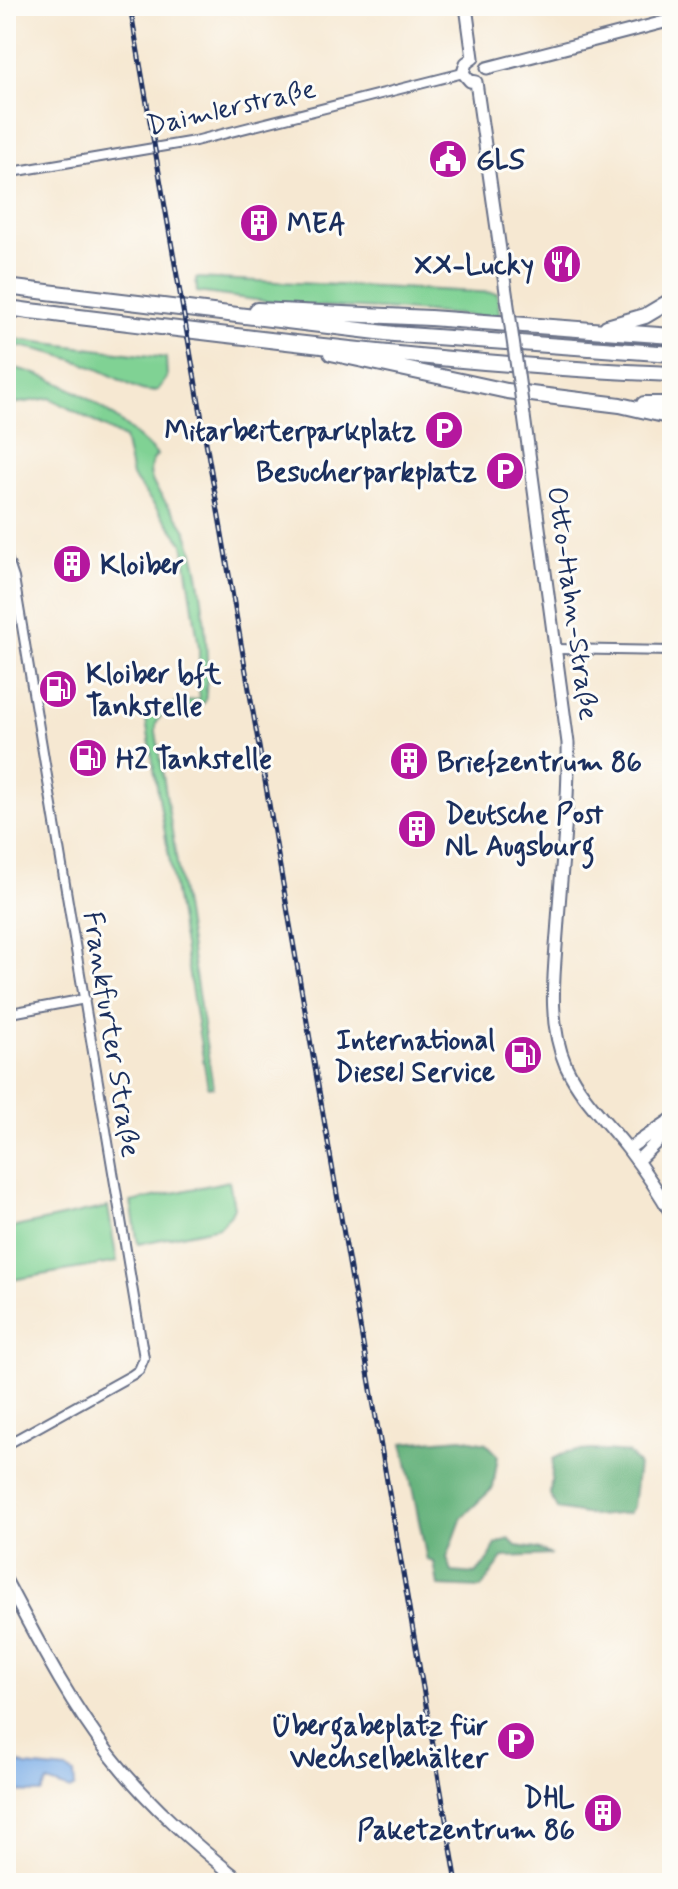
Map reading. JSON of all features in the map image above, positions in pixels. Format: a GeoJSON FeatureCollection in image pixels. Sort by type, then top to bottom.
{"type":"FeatureCollection","features":[{"type":"Feature","properties":{"kind":"highway"},"geometry":{"type":"LineString","coordinates":[[6,287],[394,334],[672,354]]}},
{"type":"Feature","properties":{"kind":"highway"},"geometry":{"type":"LineString","coordinates":[[578,331],[620,325],[645,316],[672,300]]}},
{"type":"Feature","properties":{"kind":"highway"},"geometry":{"type":"LineString","coordinates":[[6,308],[292,342],[586,370],[672,374]]}},
{"type":"Feature","properties":{"kind":"highway"},"geometry":{"type":"LineString","coordinates":[[219,312],[272,309],[672,336]]}},
{"type":"Feature","properties":{"kind":"highway"},"geometry":{"type":"LineString","coordinates":[[292,342],[452,381],[547,398],[620,405],[672,404]]}},
{"type":"Feature","properties":{"kind":"highway"},"geometry":{"type":"LineString","coordinates":[[620,405],[672,417]]}},
{"type":"Feature","properties":{"kind":"street"},"geometry":{"type":"LineString","coordinates":[[466,6],[473,58]]}},
{"type":"Feature","properties":{"kind":"street"},"geometry":{"type":"LineString","coordinates":[[487,68],[672,20]]}},
{"type":"Feature","properties":{"kind":"street"},"geometry":{"type":"LineString","coordinates":[[473,58],[483,61],[487,68],[485,78],[476,82],[470,81],[463,73],[466,63],[473,58]]}},
{"type":"Feature","properties":{"kind":"street","name":"Daimlerstraße"},"geometry":{"type":"LineString","coordinates":[[6,173],[184,143],[463,73]]}},
{"type":"Feature","properties":{"kind":"street","name":"Otto-Hahn-Straße"},"geometry":{"type":"LineString","coordinates":[[476,82],[567,723],[569,773],[555,967],[556,1031],[567,1066],[579,1090],[637,1161],[672,1215]]}},
{"type":"Feature","properties":{"kind":"street","name":"Frankfurter Straße"},"geometry":{"type":"LineString","coordinates":[[6,555],[14,578],[144,1358],[139,1370],[132,1375],[6,1445]]}},
{"type":"Feature","properties":{"kind":"street"},"geometry":{"type":"LineString","coordinates":[[556,649],[672,651]]}},
{"type":"Feature","properties":{"kind":"street"},"geometry":{"type":"LineString","coordinates":[[6,1014],[85,999]]}},
{"type":"Feature","properties":{"kind":"street"},"geometry":{"type":"LineString","coordinates":[[628,1149],[672,1119]]}},
{"type":"Feature","properties":{"kind":"street"},"geometry":{"type":"LineString","coordinates":[[637,1161],[672,1127]]}},
{"type":"Feature","properties":{"kind":"street"},"geometry":{"type":"LineString","coordinates":[[6,1581],[75,1706],[112,1757],[177,1828],[243,1883]]}},
{"type":"Feature","properties":{"kind":"green space"},"geometry":{"type":"Polygon","coordinates":[[[196,278],[497,293],[500,318],[293,305],[197,292],[196,278]]]}},
{"type":"Feature","properties":{"kind":"green space"},"geometry":{"type":"Polygon","coordinates":[[[6,338],[166,358],[167,378],[158,390],[135,388],[66,357],[6,344],[6,338]]]}},
{"type":"Feature","properties":{"kind":"green space"},"geometry":{"type":"Polygon","coordinates":[[[6,366],[49,379],[88,399],[124,425],[157,455],[151,464],[153,483],[180,520],[191,546],[204,614],[207,662],[205,701],[201,705],[162,714],[156,724],[156,732],[213,1087],[208,1087],[145,715],[162,706],[199,699],[199,647],[183,543],[132,476],[124,438],[50,398],[6,405],[6,366]]]}},
{"type":"Feature","properties":{"kind":"green space"},"geometry":{"type":"Polygon","coordinates":[[[229,1181],[234,1207],[219,1227],[138,1244],[131,1202],[229,1181]]]}},
{"type":"Feature","properties":{"kind":"green space"},"geometry":{"type":"Polygon","coordinates":[[[108,1207],[117,1262],[6,1281],[6,1229],[108,1207]]]}},
{"type":"Feature","properties":{"kind":"green space"},"geometry":{"type":"Polygon","coordinates":[[[461,1438],[486,1443],[498,1455],[493,1488],[462,1517],[447,1558],[452,1572],[476,1574],[489,1559],[496,1544],[509,1539],[516,1546],[551,1555],[504,1557],[481,1588],[438,1586],[434,1562],[427,1560],[403,1443],[461,1438]]]}},
{"type":"Feature","properties":{"kind":"green space"},"geometry":{"type":"Polygon","coordinates":[[[593,1450],[628,1453],[638,1464],[633,1507],[629,1513],[596,1516],[557,1509],[550,1495],[553,1459],[567,1452],[593,1450]]]}},
{"type":"Feature","properties":{"kind":"water"},"geometry":{"type":"Polygon","coordinates":[[[6,1756],[25,1766],[67,1770],[74,1774],[75,1787],[70,1790],[48,1782],[41,1793],[6,1792],[6,1756]]]}},
{"type":"Feature","properties":{"kind":"railway"},"geometry":{"type":"LineString","coordinates":[[130,6],[457,1883]]}},
{"type":"Feature","properties":{"kind":"place","name":"GLS"},"geometry":{"type":"Point","coordinates":[448,159]}},
{"type":"Feature","properties":{"kind":"place","name":"MEA"},"geometry":{"type":"Point","coordinates":[259,223]}},
{"type":"Feature","properties":{"kind":"place","name":"XX-Lucky"},"geometry":{"type":"Point","coordinates":[562,264]}},
{"type":"Feature","properties":{"kind":"place","name":"Mitarbeiterparkplatz"},"geometry":{"type":"Point","coordinates":[444,430]}},
{"type":"Feature","properties":{"kind":"place","name":"Besucherparkplatz"},"geometry":{"type":"Point","coordinates":[505,471]}},
{"type":"Feature","properties":{"kind":"place","name":"Kloiber"},"geometry":{"type":"Point","coordinates":[72,564]}},
{"type":"Feature","properties":{"kind":"place","name":"Kloiber bft Tankstelle"},"geometry":{"type":"Point","coordinates":[58,689]}},
{"type":"Feature","properties":{"kind":"place","name":"H2 Tankstelle"},"geometry":{"type":"Point","coordinates":[88,758]}},
{"type":"Feature","properties":{"kind":"place","name":"Briefzentrum 86"},"geometry":{"type":"Point","coordinates":[409,761]}},
{"type":"Feature","properties":{"kind":"place","name":"Deutsche Post NL Augsburg"},"geometry":{"type":"Point","coordinates":[417,829]}},
{"type":"Feature","properties":{"kind":"place","name":"International Diesel Service"},"geometry":{"type":"Point","coordinates":[523,1055]}},
{"type":"Feature","properties":{"kind":"place","name":"Übergabeplatz für Wechselbehälter"},"geometry":{"type":"Point","coordinates":[516,1741]}},
{"type":"Feature","properties":{"kind":"place","name":"DHL Paketzentrum 86"},"geometry":{"type":"Point","coordinates":[603,1813]}}]}
